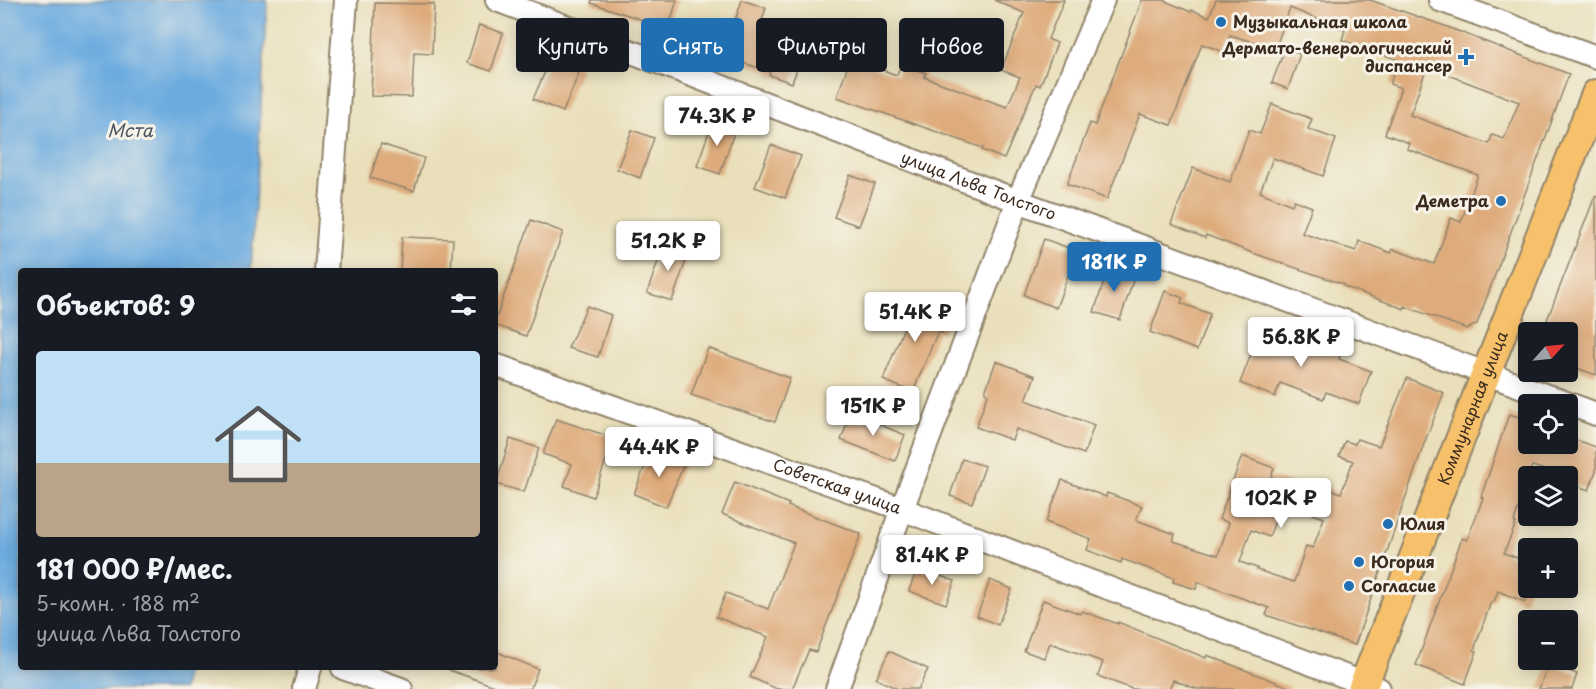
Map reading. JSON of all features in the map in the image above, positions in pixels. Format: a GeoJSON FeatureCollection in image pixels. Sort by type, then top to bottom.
{"type":"FeatureCollection","features":[{"type":"Feature","properties":{"kind":"main road","name":"Коммунарная улица"},"geometry":{"type":"LineString","coordinates":[[1368,687],[1486,375],[1596,94]]}},
{"type":"Feature","properties":{"kind":"street"},"geometry":{"type":"LineString","coordinates":[[326,268],[346,0]]}},
{"type":"Feature","properties":{"kind":"street","name":"улица Льва Толстого"},"geometry":{"type":"LineString","coordinates":[[497,0],[1018,201],[1596,414]]}},
{"type":"Feature","properties":{"kind":"street"},"geometry":{"type":"LineString","coordinates":[[837,689],[1018,201],[1103,0]]}},
{"type":"Feature","properties":{"kind":"street"},"geometry":{"type":"LineString","coordinates":[[1440,0],[1596,57]]}},
{"type":"Feature","properties":{"kind":"street","name":"Советская улица"},"geometry":{"type":"LineString","coordinates":[[498,366],[902,509],[1368,687]]}},
{"type":"Feature","properties":{"kind":"street"},"geometry":{"type":"LineString","coordinates":[[304,689],[309,670]]}},
{"type":"Feature","properties":{"kind":"street"},"geometry":{"type":"LineString","coordinates":[[349,670],[401,689]]}},
{"type":"Feature","properties":{"kind":"water","name":"Мста"},"geometry":{"type":"Polygon","coordinates":[[[0,0],[266,0],[251,268],[18,268],[18,670],[187,670],[183,689],[0,689],[0,0]]]}},
{"type":"Feature","properties":{"kind":"building"},"geometry":{"type":"Polygon","coordinates":[[[592,0],[677,0],[672,18],[641,19],[591,3],[592,0]]]}},
{"type":"Feature","properties":{"kind":"building"},"geometry":{"type":"Polygon","coordinates":[[[742,0],[766,8],[763,18],[756,18],[756,67],[744,63],[744,18],[736,18],[742,0]]]}},
{"type":"Feature","properties":{"kind":"building"},"geometry":{"type":"Polygon","coordinates":[[[994,0],[1064,0],[1048,39],[1057,43],[1040,86],[1036,84],[1004,159],[982,150],[983,148],[837,97],[846,72],[887,72],[897,75],[899,70],[899,72],[923,72],[926,73],[924,77],[1007,107],[1020,77],[1004,71],[1004,63],[1024,13],[994,0]]]}},
{"type":"Feature","properties":{"kind":"building"},"geometry":{"type":"Polygon","coordinates":[[[1142,0],[1163,0],[1209,17],[1216,0],[1370,0],[1569,74],[1477,324],[1467,329],[1404,306],[1404,309],[1343,286],[1343,284],[1206,235],[1205,238],[1171,224],[1193,168],[1230,182],[1249,130],[1260,134],[1272,104],[1312,119],[1308,129],[1336,139],[1323,176],[1273,158],[1260,192],[1292,205],[1294,200],[1312,207],[1302,233],[1356,251],[1359,241],[1391,253],[1393,249],[1434,264],[1451,218],[1461,222],[1478,175],[1407,149],[1409,143],[1385,134],[1401,88],[1390,84],[1398,60],[1342,40],[1345,30],[1290,8],[1275,49],[1230,35],[1224,52],[1202,44],[1171,125],[1140,114],[1107,199],[1067,184],[1090,123],[1095,125],[1142,0]],[[1427,67],[1410,115],[1489,144],[1492,135],[1504,139],[1519,102],[1427,67]]]}},
{"type":"Feature","properties":{"kind":"building"},"geometry":{"type":"Polygon","coordinates":[[[375,3],[434,4],[432,54],[414,53],[412,97],[371,96],[375,3]]]}},
{"type":"Feature","properties":{"kind":"building"},"geometry":{"type":"Polygon","coordinates":[[[479,25],[503,33],[491,71],[467,63],[479,25]]]}},
{"type":"Feature","properties":{"kind":"building"},"geometry":{"type":"Polygon","coordinates":[[[1285,48],[1300,54],[1288,89],[1272,83],[1285,48]]]}},
{"type":"Feature","properties":{"kind":"building"},"geometry":{"type":"Polygon","coordinates":[[[545,72],[579,72],[563,112],[533,99],[545,72]]]}},
{"type":"Feature","properties":{"kind":"building"},"geometry":{"type":"Polygon","coordinates":[[[770,72],[796,72],[792,83],[769,75],[770,72]]]}},
{"type":"Feature","properties":{"kind":"building"},"geometry":{"type":"Polygon","coordinates":[[[713,120],[736,127],[720,174],[697,166],[713,120]]]}},
{"type":"Feature","properties":{"kind":"building"},"geometry":{"type":"Polygon","coordinates":[[[632,130],[654,138],[640,178],[617,169],[632,130]]]}},
{"type":"Feature","properties":{"kind":"building"},"geometry":{"type":"Polygon","coordinates":[[[381,144],[424,158],[414,191],[370,178],[381,144]]]}},
{"type":"Feature","properties":{"kind":"building"},"geometry":{"type":"Polygon","coordinates":[[[771,145],[801,156],[785,198],[755,187],[771,145]]]}},
{"type":"Feature","properties":{"kind":"building"},"geometry":{"type":"Polygon","coordinates":[[[850,175],[875,184],[859,226],[834,217],[850,175]]]}},
{"type":"Feature","properties":{"kind":"building"},"geometry":{"type":"Polygon","coordinates":[[[1596,196],[1596,375],[1578,369],[1578,322],[1546,322],[1596,196]]]}},
{"type":"Feature","properties":{"kind":"building"},"geometry":{"type":"Polygon","coordinates":[[[531,220],[563,232],[526,336],[498,326],[498,313],[531,220]]]}},
{"type":"Feature","properties":{"kind":"building"},"geometry":{"type":"Polygon","coordinates":[[[402,237],[453,239],[451,268],[400,268],[402,237]]]}},
{"type":"Feature","properties":{"kind":"building"},"geometry":{"type":"Polygon","coordinates":[[[1044,239],[1077,251],[1056,308],[1024,295],[1044,239]]]}},
{"type":"Feature","properties":{"kind":"building"},"geometry":{"type":"Polygon","coordinates":[[[664,244],[689,252],[672,301],[647,293],[664,244]]]}},
{"type":"Feature","properties":{"kind":"building"},"geometry":{"type":"Polygon","coordinates":[[[1109,266],[1135,275],[1120,320],[1094,312],[1109,266]]]}},
{"type":"Feature","properties":{"kind":"building"},"geometry":{"type":"Polygon","coordinates":[[[1165,291],[1183,298],[1181,303],[1210,314],[1197,350],[1150,332],[1165,291]]]}},
{"type":"Feature","properties":{"kind":"building"},"geometry":{"type":"Polygon","coordinates":[[[912,297],[950,311],[942,333],[938,331],[913,392],[883,380],[907,320],[904,319],[912,297]]]}},
{"type":"Feature","properties":{"kind":"building"},"geometry":{"type":"Polygon","coordinates":[[[587,306],[611,315],[598,357],[568,348],[587,306]]]}},
{"type":"Feature","properties":{"kind":"building"},"geometry":{"type":"Polygon","coordinates":[[[1262,325],[1371,371],[1359,404],[1326,392],[1323,399],[1280,383],[1275,397],[1240,383],[1262,325]]]}},
{"type":"Feature","properties":{"kind":"building"},"geometry":{"type":"Polygon","coordinates":[[[708,348],[790,378],[775,422],[691,395],[708,348]]]}},
{"type":"Feature","properties":{"kind":"building"},"geometry":{"type":"Polygon","coordinates":[[[996,361],[1035,376],[1026,400],[1094,425],[1084,454],[1016,429],[1012,440],[976,427],[988,394],[985,392],[996,361]]]}},
{"type":"Feature","properties":{"kind":"building"},"geometry":{"type":"Polygon","coordinates":[[[1407,378],[1444,393],[1425,441],[1355,645],[1266,615],[1269,608],[1198,582],[1196,589],[1173,582],[1174,578],[1122,559],[1121,563],[1087,550],[1091,539],[1046,522],[1062,480],[1106,497],[1107,493],[1142,506],[1136,520],[1175,534],[1173,541],[1218,555],[1229,523],[1219,519],[1242,456],[1274,468],[1271,477],[1289,483],[1269,537],[1251,530],[1240,562],[1294,582],[1306,546],[1313,548],[1324,518],[1313,514],[1323,487],[1341,493],[1353,461],[1339,456],[1345,441],[1355,444],[1357,439],[1379,446],[1407,378]]]}},
{"type":"Feature","properties":{"kind":"building"},"geometry":{"type":"Polygon","coordinates":[[[851,413],[905,435],[895,461],[841,440],[851,413]]]}},
{"type":"Feature","properties":{"kind":"building"},"geometry":{"type":"Polygon","coordinates":[[[1509,414],[1518,417],[1518,454],[1578,454],[1578,441],[1596,447],[1596,471],[1589,490],[1578,486],[1578,466],[1518,466],[1518,510],[1514,522],[1516,523],[1504,553],[1518,558],[1518,598],[1526,598],[1525,602],[1498,591],[1494,602],[1491,602],[1465,684],[1416,665],[1462,538],[1467,540],[1483,498],[1481,497],[1509,414]]]}},
{"type":"Feature","properties":{"kind":"building"},"geometry":{"type":"Polygon","coordinates":[[[556,419],[614,438],[593,497],[564,486],[572,464],[543,454],[556,419]]]}},
{"type":"Feature","properties":{"kind":"building"},"geometry":{"type":"Polygon","coordinates":[[[510,439],[539,448],[524,492],[498,485],[510,439]]]}},
{"type":"Feature","properties":{"kind":"building"},"geometry":{"type":"Polygon","coordinates":[[[652,448],[685,462],[666,507],[634,494],[652,448]]]}},
{"type":"Feature","properties":{"kind":"building"},"geometry":{"type":"Polygon","coordinates":[[[962,459],[985,466],[972,503],[950,496],[962,459]]]}},
{"type":"Feature","properties":{"kind":"building"},"geometry":{"type":"Polygon","coordinates":[[[735,482],[789,504],[788,506],[861,534],[816,652],[809,650],[792,689],[777,689],[750,677],[768,637],[716,617],[726,593],[768,609],[794,543],[722,514],[735,482]]]}},
{"type":"Feature","properties":{"kind":"building"},"geometry":{"type":"Polygon","coordinates":[[[917,568],[955,581],[946,604],[909,591],[917,568]]]}},
{"type":"Feature","properties":{"kind":"building"},"geometry":{"type":"Polygon","coordinates":[[[990,580],[1012,589],[998,625],[977,616],[990,580]]]}},
{"type":"Feature","properties":{"kind":"building"},"geometry":{"type":"Polygon","coordinates":[[[1043,600],[1081,614],[1082,611],[1118,624],[1118,622],[1206,658],[1207,655],[1291,688],[1197,689],[1173,680],[1169,689],[1132,689],[1098,676],[1103,662],[1050,643],[1044,658],[1024,651],[1043,600]]]}},
{"type":"Feature","properties":{"kind":"building"},"geometry":{"type":"Polygon","coordinates":[[[889,651],[928,669],[918,689],[898,689],[876,679],[889,651]]]}},
{"type":"Feature","properties":{"kind":"building"},"geometry":{"type":"Polygon","coordinates":[[[498,652],[538,669],[530,689],[503,689],[449,670],[498,670],[498,652]]]}},
{"type":"Feature","properties":{"kind":"building"},"geometry":{"type":"Polygon","coordinates":[[[1546,670],[1567,670],[1577,674],[1572,689],[1539,689],[1546,670]]]}},
{"type":"Feature","properties":{"kind":"place","name":"Mузыкальная школа"},"geometry":{"type":"Point","coordinates":[1221,22]}},
{"type":"Feature","properties":{"kind":"place","name":"Дермато-венерологический диспансер"},"geometry":{"type":"Point","coordinates":[1466,57]}},
{"type":"Feature","properties":{"kind":"place","name":"Деметра"},"geometry":{"type":"Point","coordinates":[1501,201]}},
{"type":"Feature","properties":{"kind":"place","name":"Юлия"},"geometry":{"type":"Point","coordinates":[1388,524]}},
{"type":"Feature","properties":{"kind":"place","name":"Югория"},"geometry":{"type":"Point","coordinates":[1359,562]}},
{"type":"Feature","properties":{"kind":"place","name":"Согласие"},"geometry":{"type":"Point","coordinates":[1349,586]}}]}
